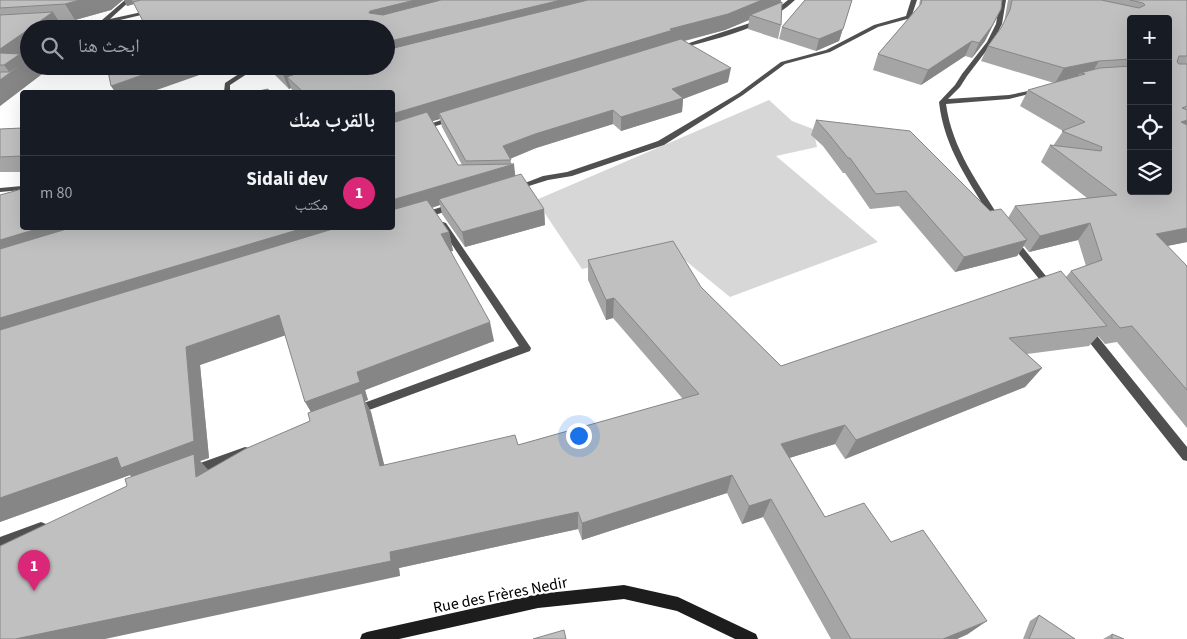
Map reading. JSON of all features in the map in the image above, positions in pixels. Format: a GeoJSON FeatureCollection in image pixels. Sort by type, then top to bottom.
{"type":"FeatureCollection","features":[{"type":"Feature","properties":{"kind":"main road","name":"Rue des Frères Nedir"},"geometry":{"type":"LineString","coordinates":[[367,639],[538,601],[624,592],[678,604],[751,639]]}},
{"type":"Feature","properties":{"kind":"street"},"geometry":{"type":"LineString","coordinates":[[105,20],[128,0]]}},
{"type":"Feature","properties":{"kind":"street"},"geometry":{"type":"LineString","coordinates":[[671,50],[728,32],[778,12],[792,0]]}},
{"type":"Feature","properties":{"kind":"street"},"geometry":{"type":"LineString","coordinates":[[509,190],[546,178],[569,174],[661,142],[740,94],[783,63],[828,51],[876,26],[909,17],[914,0]]}},
{"type":"Feature","properties":{"kind":"street"},"geometry":{"type":"LineString","coordinates":[[942,102],[958,86],[964,74],[990,42],[999,24],[1002,0]]}},
{"type":"Feature","properties":{"kind":"street"},"geometry":{"type":"LineString","coordinates":[[113,20],[162,10]]}},
{"type":"Feature","properties":{"kind":"street"},"geometry":{"type":"LineString","coordinates":[[227,90],[227,84],[242,75]]}},
{"type":"Feature","properties":{"kind":"street"},"geometry":{"type":"LineString","coordinates":[[942,102],[1009,97],[1045,90]]}},
{"type":"Feature","properties":{"kind":"street"},"geometry":{"type":"LineString","coordinates":[[942,102],[949,135],[960,161],[998,223],[1056,294]]}},
{"type":"Feature","properties":{"kind":"street"},"geometry":{"type":"LineString","coordinates":[[417,130],[436,128],[462,116]]}},
{"type":"Feature","properties":{"kind":"street"},"geometry":{"type":"LineString","coordinates":[[519,178],[546,178]]}},
{"type":"Feature","properties":{"kind":"street"},"geometry":{"type":"LineString","coordinates":[[0,190],[20,188]]}},
{"type":"Feature","properties":{"kind":"street"},"geometry":{"type":"LineString","coordinates":[[418,217],[462,204]]}},
{"type":"Feature","properties":{"kind":"street"},"geometry":{"type":"LineString","coordinates":[[343,415],[526,348],[434,212]]}},
{"type":"Feature","properties":{"kind":"street"},"geometry":{"type":"LineString","coordinates":[[1080,322],[1187,456]]}},
{"type":"Feature","properties":{"kind":"street"},"geometry":{"type":"LineString","coordinates":[[186,474],[260,446]]}},
{"type":"Feature","properties":{"kind":"street"},"geometry":{"type":"LineString","coordinates":[[0,543],[56,522]]}},
{"type":"Feature","properties":{"kind":"shaded area"},"geometry":{"type":"Polygon","coordinates":[[[769,100],[792,121],[813,129],[817,147],[776,156],[878,242],[730,297],[670,250],[582,269],[536,200],[769,100]]]}},
{"type":"Feature","properties":{"kind":"building"},"geometry":{"type":"Polygon","coordinates":[[[0,0],[80,0],[65,4],[0,8],[0,0]]]}},
{"type":"Feature","properties":{"kind":"building"},"geometry":{"type":"Polygon","coordinates":[[[141,0],[415,0],[370,11],[369,13],[383,15],[441,0],[561,0],[395,40],[395,20],[142,20],[133,2],[141,0]]]}},
{"type":"Feature","properties":{"kind":"building"},"geometry":{"type":"Polygon","coordinates":[[[588,0],[762,0],[728,14],[670,29],[673,30],[395,113],[395,90],[301,90],[287,77],[293,75],[395,75],[395,48],[588,0]]]}},
{"type":"Feature","properties":{"kind":"building"},"geometry":{"type":"Polygon","coordinates":[[[805,0],[852,0],[843,29],[819,39],[782,27],[805,0]]]}},
{"type":"Feature","properties":{"kind":"building"},"geometry":{"type":"Polygon","coordinates":[[[922,0],[1002,0],[1001,9],[992,26],[979,43],[972,41],[928,70],[878,54],[921,4],[922,0]]]}},
{"type":"Feature","properties":{"kind":"building"},"geometry":{"type":"Polygon","coordinates":[[[1012,0],[1101,0],[1139,8],[1145,5],[1130,0],[1187,0],[1187,56],[1179,56],[1177,62],[1179,64],[1187,64],[1187,106],[1182,108],[1187,110],[1187,120],[1181,122],[1187,125],[1187,228],[1156,234],[1187,266],[1187,390],[1132,326],[1120,328],[1071,271],[1102,260],[1090,223],[1040,236],[1015,206],[1117,195],[1050,145],[1101,151],[1102,147],[1062,131],[1085,122],[1028,90],[1100,68],[1127,66],[1127,195],[1172,195],[1172,15],[1127,15],[1127,59],[1099,61],[1064,68],[988,46],[1001,28],[1010,10],[1012,0]]]}},
{"type":"Feature","properties":{"kind":"building"},"geometry":{"type":"Polygon","coordinates":[[[782,2],[781,25],[750,15],[782,2]]]}},
{"type":"Feature","properties":{"kind":"building"},"geometry":{"type":"Polygon","coordinates":[[[53,12],[42,20],[20,20],[20,35],[0,49],[0,15],[53,12]]]}},
{"type":"Feature","properties":{"kind":"building"},"geometry":{"type":"Polygon","coordinates":[[[681,39],[731,68],[672,89],[683,98],[621,117],[613,110],[503,146],[511,160],[466,161],[439,113],[681,39]]]}},
{"type":"Feature","properties":{"kind":"building"},"geometry":{"type":"Polygon","coordinates":[[[0,53],[20,54],[4,65],[0,65],[0,53]]]}},
{"type":"Feature","properties":{"kind":"building"},"geometry":{"type":"Polygon","coordinates":[[[20,65],[0,80],[0,72],[9,72],[20,65]]]}},
{"type":"Feature","properties":{"kind":"building"},"geometry":{"type":"Polygon","coordinates":[[[109,75],[142,75],[111,86],[109,75]]]}},
{"type":"Feature","properties":{"kind":"building"},"geometry":{"type":"Polygon","coordinates":[[[427,112],[458,165],[514,164],[395,199],[395,122],[427,112]]]}},
{"type":"Feature","properties":{"kind":"building"},"geometry":{"type":"Polygon","coordinates":[[[816,120],[910,131],[990,211],[1001,209],[1027,240],[964,257],[906,191],[876,194],[850,158],[816,120]]]}},
{"type":"Feature","properties":{"kind":"building"},"geometry":{"type":"Polygon","coordinates":[[[20,128],[20,156],[0,157],[0,129],[20,128]]]}},
{"type":"Feature","properties":{"kind":"building"},"geometry":{"type":"Polygon","coordinates":[[[521,174],[544,209],[462,232],[439,199],[521,174]]]}},
{"type":"Feature","properties":{"kind":"building"},"geometry":{"type":"Polygon","coordinates":[[[20,190],[20,230],[33,230],[0,240],[0,195],[20,190]]]}},
{"type":"Feature","properties":{"kind":"building"},"geometry":{"type":"Polygon","coordinates":[[[427,200],[449,232],[441,234],[490,322],[357,372],[360,382],[305,402],[279,315],[186,347],[194,441],[121,468],[117,457],[0,498],[0,330],[329,230],[395,230],[395,209],[427,200]]]}},
{"type":"Feature","properties":{"kind":"building"},"geometry":{"type":"Polygon","coordinates":[[[63,230],[297,230],[0,318],[0,249],[63,230]]]}},
{"type":"Feature","properties":{"kind":"building"},"geometry":{"type":"Polygon","coordinates":[[[673,241],[701,287],[781,366],[1061,271],[1107,326],[1009,338],[1042,368],[856,440],[845,425],[781,444],[825,517],[864,503],[891,542],[923,530],[987,621],[943,639],[851,639],[771,499],[749,506],[732,475],[582,523],[578,512],[390,552],[391,561],[15,639],[0,639],[0,546],[127,486],[125,479],[194,454],[196,477],[245,449],[310,421],[308,413],[362,393],[380,466],[515,435],[518,445],[699,394],[614,298],[606,300],[588,260],[673,241]]]}},
{"type":"Feature","properties":{"kind":"building"},"geometry":{"type":"Polygon","coordinates":[[[1039,615],[1075,639],[1029,639],[1039,615]]]}},
{"type":"Feature","properties":{"kind":"building"},"geometry":{"type":"Polygon","coordinates":[[[564,630],[566,639],[533,639],[564,630]]]}},
{"type":"Feature","properties":{"kind":"building"},"geometry":{"type":"Polygon","coordinates":[[[1112,634],[1124,639],[1112,639],[1112,634]]]}},
{"type":"Feature","properties":{"kind":"place","name":"Sidali dev"},"geometry":{"type":"Point","coordinates":[34,591]}}]}
